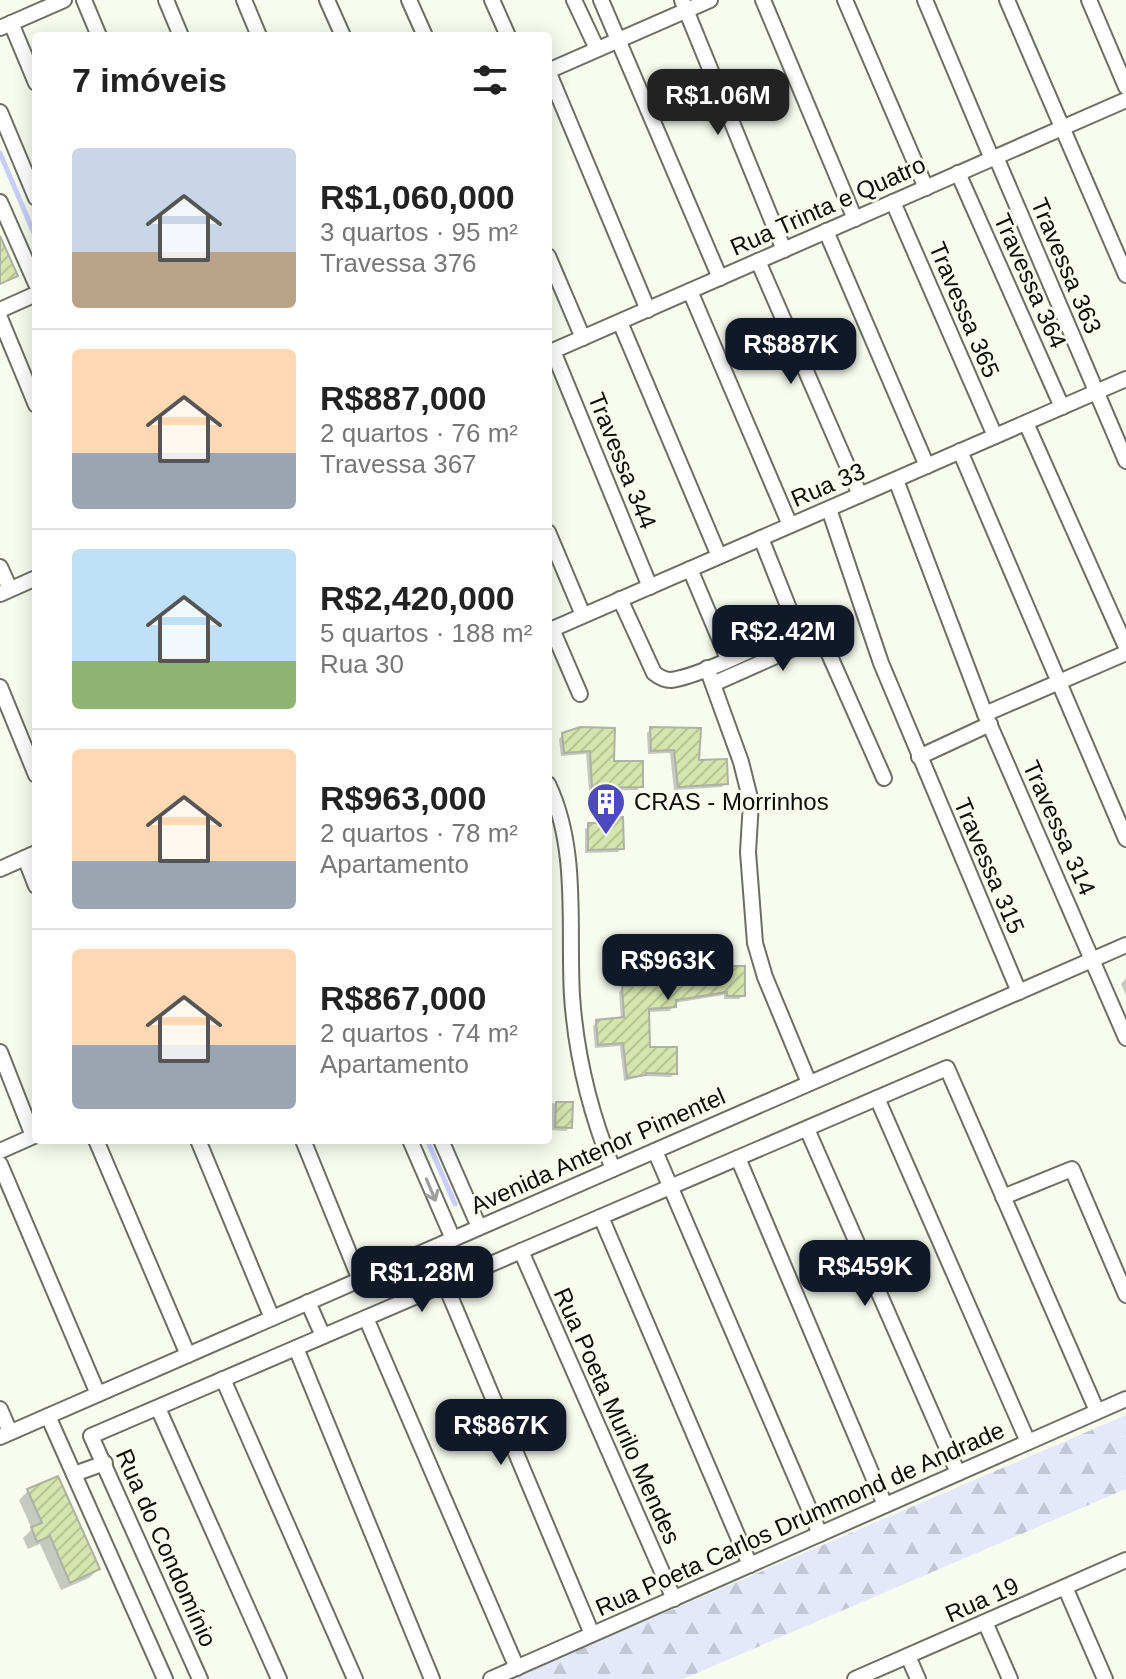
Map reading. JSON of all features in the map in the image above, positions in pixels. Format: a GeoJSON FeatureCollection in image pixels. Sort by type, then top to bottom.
{"type":"FeatureCollection","features":[{"type":"Feature","properties":{"kind":"street"},"geometry":{"type":"LineString","coordinates":[[32,76],[5,25],[64,0]]}},
{"type":"Feature","properties":{"kind":"street"},"geometry":{"type":"LineString","coordinates":[[84,0],[97,32]]}},
{"type":"Feature","properties":{"kind":"street"},"geometry":{"type":"LineString","coordinates":[[166,0],[179,32]]}},
{"type":"Feature","properties":{"kind":"street"},"geometry":{"type":"LineString","coordinates":[[244,0],[257,32]]}},
{"type":"Feature","properties":{"kind":"street"},"geometry":{"type":"LineString","coordinates":[[327,0],[341,32]]}},
{"type":"Feature","properties":{"kind":"street"},"geometry":{"type":"LineString","coordinates":[[409,0],[423,32]]}},
{"type":"Feature","properties":{"kind":"street"},"geometry":{"type":"LineString","coordinates":[[492,0],[506,32]]}},
{"type":"Feature","properties":{"kind":"street"},"geometry":{"type":"LineString","coordinates":[[574,0],[597,49]]}},
{"type":"Feature","properties":{"kind":"street"},"geometry":{"type":"LineString","coordinates":[[601,0],[720,278]]}},
{"type":"Feature","properties":{"kind":"street"},"geometry":{"type":"LineString","coordinates":[[552,69],[619,40],[684,5],[710,0]]}},
{"type":"Feature","properties":{"kind":"street"},"geometry":{"type":"LineString","coordinates":[[763,0],[855,219]]}},
{"type":"Feature","properties":{"kind":"street"},"geometry":{"type":"LineString","coordinates":[[845,0],[926,188]]}},
{"type":"Feature","properties":{"kind":"street","name":"Travessa 363"},"geometry":{"type":"LineString","coordinates":[[925,0],[1126,461]]}},
{"type":"Feature","properties":{"kind":"street"},"geometry":{"type":"LineString","coordinates":[[1007,0],[1126,275]]}},
{"type":"Feature","properties":{"kind":"street"},"geometry":{"type":"LineString","coordinates":[[1089,0],[1126,87]]}},
{"type":"Feature","properties":{"kind":"street"},"geometry":{"type":"LineString","coordinates":[[684,5],[784,250]]}},
{"type":"Feature","properties":{"kind":"street"},"geometry":{"type":"LineString","coordinates":[[552,81],[648,310]]}},
{"type":"Feature","properties":{"kind":"street","name":"Rua Trinta e Quatro"},"geometry":{"type":"LineString","coordinates":[[552,351],[1126,100]]}},
{"type":"Feature","properties":{"kind":"street"},"geometry":{"type":"LineString","coordinates":[[0,112],[32,188]]}},
{"type":"Feature","properties":{"kind":"street","name":"Travessa 364"},"geometry":{"type":"LineString","coordinates":[[958,173],[1062,407]]}},
{"type":"Feature","properties":{"kind":"street"},"geometry":{"type":"LineString","coordinates":[[0,202],[32,275]]}},
{"type":"Feature","properties":{"kind":"street","name":"Travessa 365"},"geometry":{"type":"LineString","coordinates":[[893,202],[995,436]]}},
{"type":"Feature","properties":{"kind":"street"},"geometry":{"type":"LineString","coordinates":[[826,231],[927,466]]}},
{"type":"Feature","properties":{"kind":"street"},"geometry":{"type":"LineString","coordinates":[[758,261],[860,495]]}},
{"type":"Feature","properties":{"kind":"street"},"geometry":{"type":"LineString","coordinates":[[552,265],[583,338]]}},
{"type":"Feature","properties":{"kind":"street"},"geometry":{"type":"LineString","coordinates":[[690,291],[790,525]]}},
{"type":"Feature","properties":{"kind":"street"},"geometry":{"type":"LineString","coordinates":[[0,310],[32,296]]}},
{"type":"Feature","properties":{"kind":"street"},"geometry":{"type":"LineString","coordinates":[[0,318],[32,395]]}},
{"type":"Feature","properties":{"kind":"street"},"geometry":{"type":"LineString","coordinates":[[620,322],[719,556]]}},
{"type":"Feature","properties":{"kind":"street","name":"Travessa 344"},"geometry":{"type":"LineString","coordinates":[[552,357],[650,587]]}},
{"type":"Feature","properties":{"kind":"street","name":"Rua 33"},"geometry":{"type":"LineString","coordinates":[[552,629],[1126,379]]}},
{"type":"Feature","properties":{"kind":"street"},"geometry":{"type":"LineString","coordinates":[[919,757],[987,719],[1126,650],[1026,423]]}},
{"type":"Feature","properties":{"kind":"street"},"geometry":{"type":"LineString","coordinates":[[960,451],[1126,839]]}},
{"type":"Feature","properties":{"kind":"street","name":"Travessa 314"},"geometry":{"type":"LineString","coordinates":[[896,480],[987,719],[1126,1038]]}},
{"type":"Feature","properties":{"kind":"street","name":"Travessa 315"},"geometry":{"type":"LineString","coordinates":[[829,509],[881,663],[1019,992]]}},
{"type":"Feature","properties":{"kind":"street"},"geometry":{"type":"LineString","coordinates":[[620,599],[654,673],[662,679],[671,680],[728,659],[790,632],[793,627],[794,621],[761,538]]}},
{"type":"Feature","properties":{"kind":"street"},"geometry":{"type":"LineString","coordinates":[[552,541],[583,615]]}},
{"type":"Feature","properties":{"kind":"street"},"geometry":{"type":"LineString","coordinates":[[0,567],[5,592],[32,580]]}},
{"type":"Feature","properties":{"kind":"street"},"geometry":{"type":"LineString","coordinates":[[690,569],[728,659]]}},
{"type":"Feature","properties":{"kind":"street"},"geometry":{"type":"LineString","coordinates":[[552,634],[580,694]]}},
{"type":"Feature","properties":{"kind":"street"},"geometry":{"type":"LineString","coordinates":[[713,684],[821,636],[882,774]]}},
{"type":"Feature","properties":{"kind":"street"},"geometry":{"type":"LineString","coordinates":[[707,668],[741,762],[751,802],[748,852],[755,943],[765,977],[809,1083]]}},
{"type":"Feature","properties":{"kind":"street"},"geometry":{"type":"LineString","coordinates":[[0,687],[32,765]]}},
{"type":"Feature","properties":{"kind":"street"},"geometry":{"type":"LineString","coordinates":[[552,793],[566,841],[572,999],[583,1071],[597,1131],[613,1169]]}},
{"type":"Feature","properties":{"kind":"street"},"geometry":{"type":"LineString","coordinates":[[0,869],[30,856]]}},
{"type":"Feature","properties":{"kind":"street","name":"Avenida Antenor Pimentel"},"geometry":{"type":"LineString","coordinates":[[5,1434],[1126,945]]}},
{"type":"Feature","properties":{"kind":"street"},"geometry":{"type":"LineString","coordinates":[[0,1052],[32,1128]]}},
{"type":"Feature","properties":{"kind":"street"},"geometry":{"type":"LineString","coordinates":[[279,1679],[158,1408],[947,1068],[1097,1411]]}},
{"type":"Feature","properties":{"kind":"street"},"geometry":{"type":"LineString","coordinates":[[877,1098],[1028,1442]]}},
{"type":"Feature","properties":{"kind":"street"},"geometry":{"type":"LineString","coordinates":[[807,1129],[958,1473]]}},
{"type":"Feature","properties":{"kind":"street"},"geometry":{"type":"LineString","coordinates":[[0,1151],[32,1136]]}},
{"type":"Feature","properties":{"kind":"street"},"geometry":{"type":"LineString","coordinates":[[98,1144],[188,1355]]}},
{"type":"Feature","properties":{"kind":"street"},"geometry":{"type":"LineString","coordinates":[[200,1144],[272,1318]]}},
{"type":"Feature","properties":{"kind":"street"},"geometry":{"type":"LineString","coordinates":[[305,1144],[360,1280]]}},
{"type":"Feature","properties":{"kind":"street"},"geometry":{"type":"LineString","coordinates":[[412,1144],[453,1239]]}},
{"type":"Feature","properties":{"kind":"street"},"geometry":{"type":"LineString","coordinates":[[443,1144],[479,1227]]}},
{"type":"Feature","properties":{"kind":"street"},"geometry":{"type":"LineString","coordinates":[[655,1151],[820,1534]]}},
{"type":"Feature","properties":{"kind":"street"},"geometry":{"type":"LineString","coordinates":[[738,1158],[885,1505]]}},
{"type":"Feature","properties":{"kind":"street"},"geometry":{"type":"LineString","coordinates":[[0,1164],[98,1394]]}},
{"type":"Feature","properties":{"kind":"street"},"geometry":{"type":"LineString","coordinates":[[1003,1197],[1072,1169],[1126,1295]]}},
{"type":"Feature","properties":{"kind":"street"},"geometry":{"type":"LineString","coordinates":[[601,1217],[750,1565]]}},
{"type":"Feature","properties":{"kind":"street","name":"Rua Poeta Murilo Mendes"},"geometry":{"type":"LineString","coordinates":[[521,1251],[674,1599]]}},
{"type":"Feature","properties":{"kind":"street"},"geometry":{"type":"LineString","coordinates":[[445,1284],[592,1634]]}},
{"type":"Feature","properties":{"kind":"street"},"geometry":{"type":"LineString","coordinates":[[308,1302],[323,1336]]}},
{"type":"Feature","properties":{"kind":"street"},"geometry":{"type":"LineString","coordinates":[[366,1318],[517,1668]]}},
{"type":"Feature","properties":{"kind":"street"},"geometry":{"type":"LineString","coordinates":[[296,1348],[432,1679]]}},
{"type":"Feature","properties":{"kind":"street"},"geometry":{"type":"LineString","coordinates":[[223,1379],[355,1679]]}},
{"type":"Feature","properties":{"kind":"street","name":"Rua Poeta Carlos Drummond de Andrade"},"geometry":{"type":"LineString","coordinates":[[491,1679],[1126,1399]]}},
{"type":"Feature","properties":{"kind":"street","name":"Rua do Condomínio"},"geometry":{"type":"LineString","coordinates":[[158,1408],[91,1436],[200,1679]]}},
{"type":"Feature","properties":{"kind":"street"},"geometry":{"type":"LineString","coordinates":[[0,1409],[5,1434]]}},
{"type":"Feature","properties":{"kind":"street"},"geometry":{"type":"LineString","coordinates":[[48,1416],[165,1679]]}},
{"type":"Feature","properties":{"kind":"street"},"geometry":{"type":"LineString","coordinates":[[74,1474],[105,1463]]}},
{"type":"Feature","properties":{"kind":"street","name":"Rua 19"},"geometry":{"type":"LineString","coordinates":[[855,1679],[1126,1560]]}},
{"type":"Feature","properties":{"kind":"street"},"geometry":{"type":"LineString","coordinates":[[1065,1587],[1105,1679]]}},
{"type":"Feature","properties":{"kind":"street"},"geometry":{"type":"LineString","coordinates":[[985,1622],[1010,1679]]}},
{"type":"Feature","properties":{"kind":"street"},"geometry":{"type":"LineString","coordinates":[[908,1656],[918,1679]]}},
{"type":"Feature","properties":{"kind":"green space"},"geometry":{"type":"Polygon","coordinates":[[[1126,1415],[1126,1489],[683,1679],[510,1679],[1126,1415]]]}},
{"type":"Feature","properties":{"kind":"building"},"geometry":{"type":"Polygon","coordinates":[[[0,236],[18,276],[0,284],[0,236]]]}},
{"type":"Feature","properties":{"kind":"building"},"geometry":{"type":"Polygon","coordinates":[[[580,727],[615,728],[614,761],[643,761],[643,787],[592,788],[590,751],[564,753],[562,733],[580,727]]]}},
{"type":"Feature","properties":{"kind":"building"},"geometry":{"type":"Polygon","coordinates":[[[650,727],[701,728],[699,760],[727,759],[728,784],[678,787],[674,750],[651,751],[650,727]]]}},
{"type":"Feature","properties":{"kind":"building","name":"CRAS - Morrinhos"},"geometry":{"type":"Polygon","coordinates":[[[623,817],[624,849],[588,850],[588,823],[599,823],[599,818],[623,817]]]}},
{"type":"Feature","properties":{"kind":"building"},"geometry":{"type":"Polygon","coordinates":[[[717,935],[717,966],[745,966],[745,996],[727,996],[727,992],[676,1000],[676,1007],[649,1009],[650,1047],[677,1047],[677,1074],[646,1073],[627,1078],[623,1043],[598,1045],[596,1020],[624,1017],[622,986],[671,985],[664,939],[717,935]]]}},
{"type":"Feature","properties":{"kind":"building"},"geometry":{"type":"Polygon","coordinates":[[[556,1102],[573,1102],[572,1128],[555,1127],[556,1102]]]}},
{"type":"Feature","properties":{"kind":"building"},"geometry":{"type":"Polygon","coordinates":[[[58,1476],[100,1569],[70,1583],[50,1536],[37,1542],[31,1527],[42,1523],[27,1489],[58,1476]]]}},
{"type":"Feature","properties":{"kind":"waterway"},"geometry":{"type":"LineString","coordinates":[[0,153],[32,229]]}},
{"type":"Feature","properties":{"kind":"waterway"},"geometry":{"type":"LineString","coordinates":[[429,1144],[455,1204]]}},
{"type":"Feature","properties":{"kind":"place","name":"CRAS - Morrinhos"},"geometry":{"type":"Point","coordinates":[606,836]}}]}
